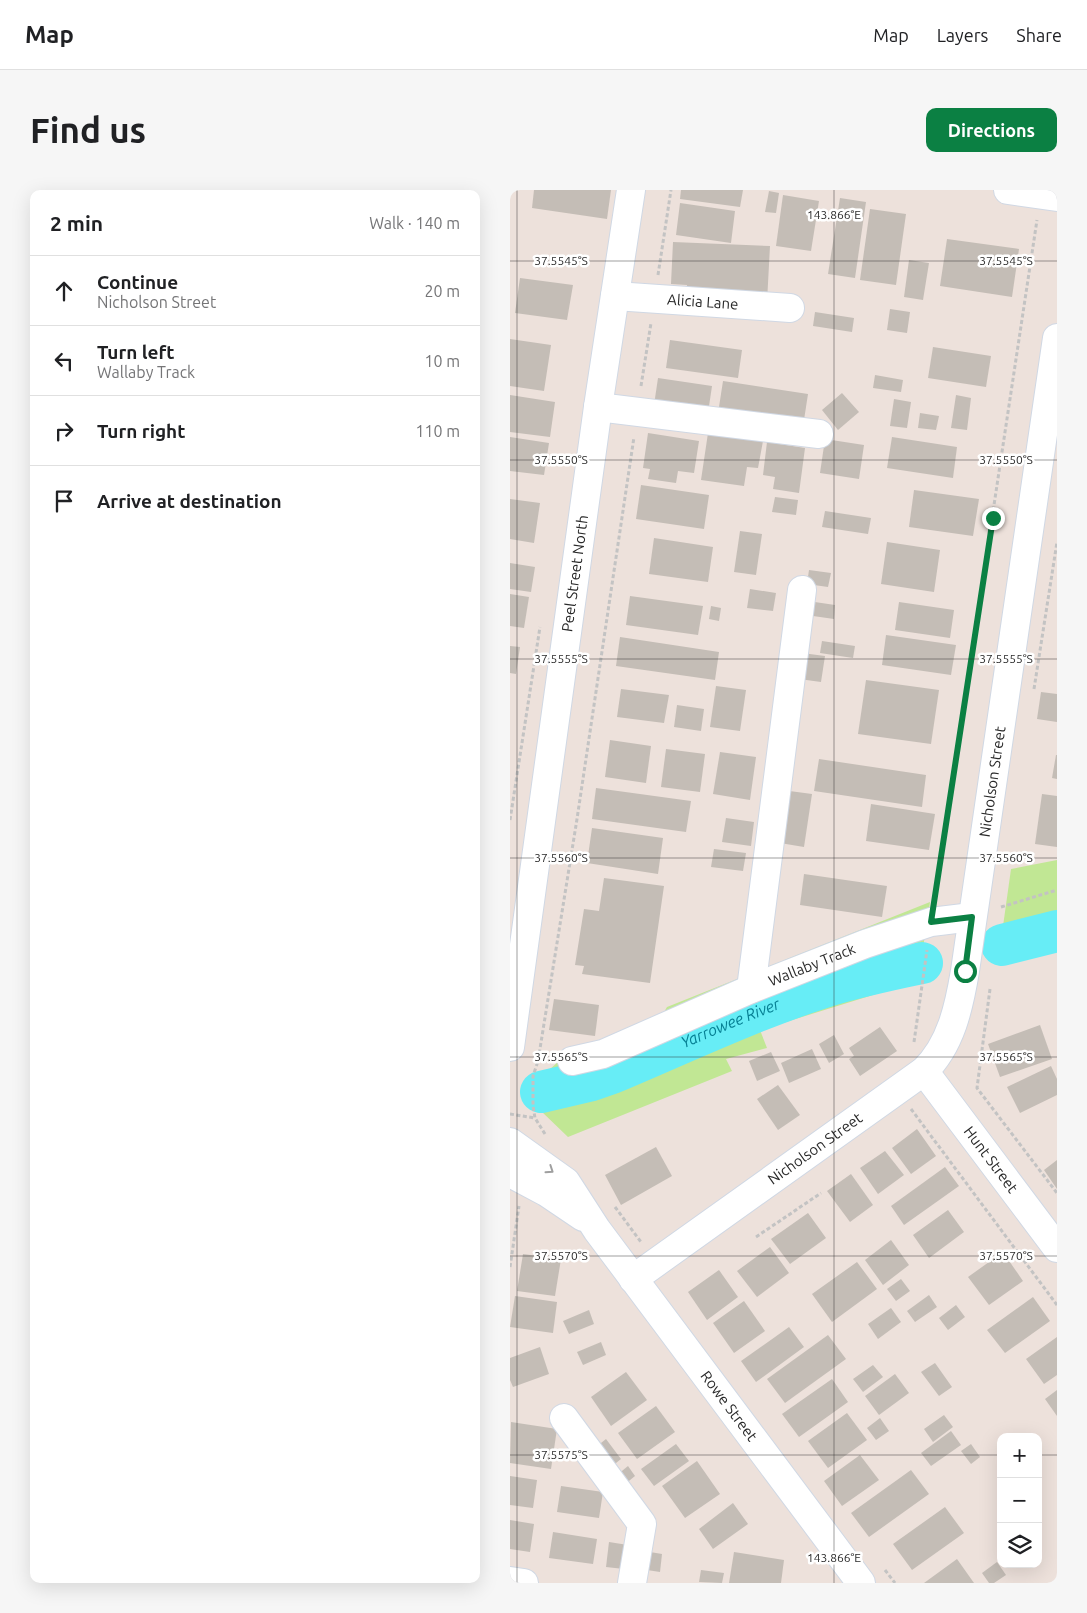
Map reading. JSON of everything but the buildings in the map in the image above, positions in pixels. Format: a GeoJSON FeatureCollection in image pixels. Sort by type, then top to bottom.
{"type":"FeatureCollection","features":[{"type":"Feature","properties":{"kind":"street","name":"Peel Street North"},"geometry":{"type":"LineString","coordinates":[[510,1047],[598,407],[631,190]]}},
{"type":"Feature","properties":{"kind":"street"},"geometry":{"type":"LineString","coordinates":[[1008,190],[1049,196]]}},
{"type":"Feature","properties":{"kind":"street","name":"Alicia Lane"},"geometry":{"type":"LineString","coordinates":[[615,296],[790,308]]}},
{"type":"Feature","properties":{"kind":"street","name":"Nicholson Street"},"geometry":{"type":"LineString","coordinates":[[633,1279],[924,1071],[939,1054],[951,1028],[965,971],[1055,371],[1057,338]]}},
{"type":"Feature","properties":{"kind":"street"},"geometry":{"type":"LineString","coordinates":[[598,407],[819,434]]}},
{"type":"Feature","properties":{"kind":"street"},"geometry":{"type":"LineString","coordinates":[[751,989],[802,590]]}},
{"type":"Feature","properties":{"kind":"street","name":"Wallaby Track"},"geometry":{"type":"LineString","coordinates":[[572,1061],[603,1054],[751,989],[865,944],[971,925]]}},
{"type":"Feature","properties":{"kind":"street","name":"Hunt Street"},"geometry":{"type":"LineString","coordinates":[[924,1071],[1057,1248]]}},
{"type":"Feature","properties":{"kind":"street","name":"Rowe Street"},"geometry":{"type":"LineString","coordinates":[[510,1142],[566,1182],[597,1230],[633,1279],[861,1583]]}},
{"type":"Feature","properties":{"kind":"street","name":"Rowe Street"},"geometry":{"type":"LineString","coordinates":[[510,1173],[563,1202],[582,1215],[597,1230]]}},
{"type":"Feature","properties":{"kind":"street"},"geometry":{"type":"LineString","coordinates":[[564,1418],[642,1524],[632,1583]]}},
{"type":"Feature","properties":{"kind":"street"},"geometry":{"type":"LineString","coordinates":[[510,1581],[524,1583]]}},
{"type":"Feature","properties":{"kind":"path"},"geometry":{"type":"LineString","coordinates":[[548,1137],[534,1118],[533,1076],[538,1061],[578,810],[671,190]]}},
{"type":"Feature","properties":{"kind":"path"},"geometry":{"type":"LineString","coordinates":[[914,1042],[930,931],[1049,196]]}},
{"type":"Feature","properties":{"kind":"path"},"geometry":{"type":"LineString","coordinates":[[971,925],[1057,890]]}},
{"type":"Feature","properties":{"kind":"path"},"geometry":{"type":"LineString","coordinates":[[991,983],[977,1088],[1057,1194]]}},
{"type":"Feature","properties":{"kind":"path"},"geometry":{"type":"LineString","coordinates":[[538,1061],[543,1062]]}},
{"type":"Feature","properties":{"kind":"path"},"geometry":{"type":"LineString","coordinates":[[897,1090],[1057,1306]]}},
{"type":"Feature","properties":{"kind":"path"},"geometry":{"type":"LineString","coordinates":[[510,1114],[534,1118]]}},
{"type":"Feature","properties":{"kind":"path"},"geometry":{"type":"LineString","coordinates":[[756,1237],[820,1193]]}},
{"type":"Feature","properties":{"kind":"green space"},"geometry":{"type":"Polygon","coordinates":[[[1057,860],[1057,951],[998,962],[1011,869],[1057,860]]]}},
{"type":"Feature","properties":{"kind":"green space"},"geometry":{"type":"Polygon","coordinates":[[[930,902],[918,981],[760,1030],[767,1048],[726,1059],[732,1071],[568,1137],[541,1111],[535,1082],[565,1056],[660,1019],[667,1007],[930,902]]]}},
{"type":"Feature","properties":{"kind":"waterway","name":"Yarrowee River"},"geometry":{"type":"LineString","coordinates":[[1002,945],[1057,931]]}},
{"type":"Feature","properties":{"kind":"waterway","name":"Yarrowee River"},"geometry":{"type":"LineString","coordinates":[[541,1092],[592,1080],[612,1073],[742,1017],[794,997],[858,977],[922,963]]}},
{"type":"Feature","properties":{"kind":"route"},"geometry":{"type":"LineString","coordinates":[[965,971],[972,917],[931,922],[993,518]]}}]}
